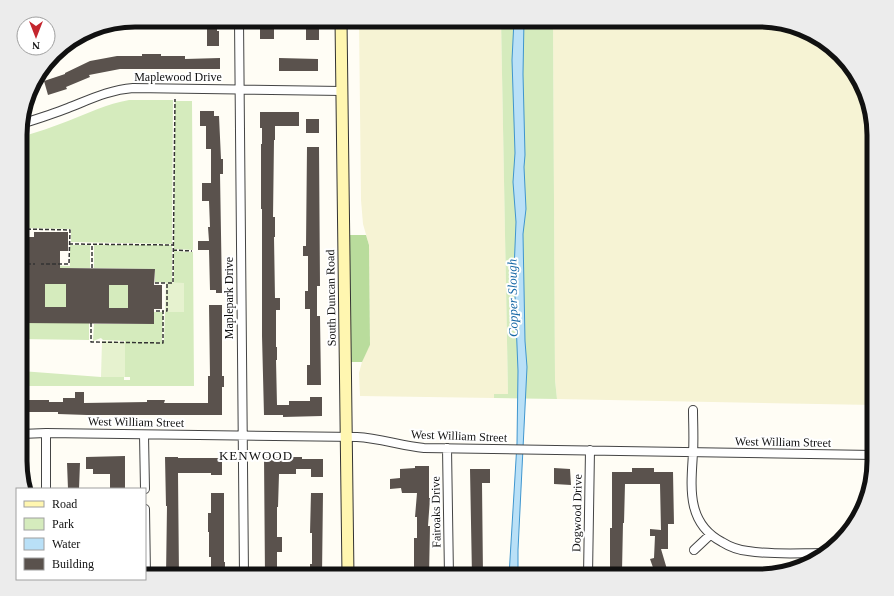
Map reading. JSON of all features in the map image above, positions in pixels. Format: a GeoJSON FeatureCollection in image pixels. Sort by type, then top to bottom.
{"type":"FeatureCollection","features":[{"type":"Feature","properties":{"kind":"main road","name":"South Duncan Road"},"geometry":{"type":"LineString","coordinates":[[341,27],[348,569]]}},
{"type":"Feature","properties":{"kind":"street","name":"Maplepark Drive"},"geometry":{"type":"LineString","coordinates":[[239,27],[244,569]]}},
{"type":"Feature","properties":{"kind":"street","name":"Maplewood Drive"},"geometry":{"type":"LineString","coordinates":[[28,122],[119,89],[342,91]]}},
{"type":"Feature","properties":{"kind":"street"},"geometry":{"type":"LineString","coordinates":[[693,410],[693,503],[700,523],[710,535],[728,546],[748,551],[815,553]]}},
{"type":"Feature","properties":{"kind":"street"},"geometry":{"type":"LineString","coordinates":[[46,433],[46,488]]}},
{"type":"Feature","properties":{"kind":"street","name":"West William Street"},"geometry":{"type":"LineString","coordinates":[[27,434],[346,437],[371,438],[424,448],[867,455]]}},
{"type":"Feature","properties":{"kind":"street"},"geometry":{"type":"LineString","coordinates":[[144,434],[145,488]]}},
{"type":"Feature","properties":{"kind":"street","name":"Fairoaks Drive"},"geometry":{"type":"LineString","coordinates":[[447,448],[449,569]]}},
{"type":"Feature","properties":{"kind":"street","name":"Dogwood Drive"},"geometry":{"type":"LineString","coordinates":[[588,569],[590,450]]}},
{"type":"Feature","properties":{"kind":"street"},"geometry":{"type":"LineString","coordinates":[[694,550],[710,535]]}},
{"type":"Feature","properties":{"kind":"path"},"geometry":{"type":"LineString","coordinates":[[156,283],[173,283],[174,99]]}},
{"type":"Feature","properties":{"kind":"path"},"geometry":{"type":"LineString","coordinates":[[27,229],[70,230],[69,264],[40,264]]}},
{"type":"Feature","properties":{"kind":"path"},"geometry":{"type":"LineString","coordinates":[[69,244],[173,245]]}},
{"type":"Feature","properties":{"kind":"path"},"geometry":{"type":"LineString","coordinates":[[92,244],[92,268]]}},
{"type":"Feature","properties":{"kind":"path"},"geometry":{"type":"LineString","coordinates":[[173,250],[192,251]]}},
{"type":"Feature","properties":{"kind":"path"},"geometry":{"type":"LineString","coordinates":[[27,264],[35,264]]}},
{"type":"Feature","properties":{"kind":"path"},"geometry":{"type":"LineString","coordinates":[[156,311],[167,311],[167,283]]}},
{"type":"Feature","properties":{"kind":"path"},"geometry":{"type":"LineString","coordinates":[[91,323],[91,342],[163,343],[163,311]]}},
{"type":"Feature","properties":{"kind":"shaded area"},"geometry":{"type":"Polygon","coordinates":[[[359,27],[501,27],[508,394],[495,394],[494,398],[360,396],[359,373],[363,358],[370,345],[369,245],[363,224],[361,200],[359,27]]]}},
{"type":"Feature","properties":{"kind":"shaded area"},"geometry":{"type":"Polygon","coordinates":[[[553,27],[759,27],[787,31],[807,38],[819,45],[845,69],[852,81],[859,94],[867,128],[867,405],[557,399],[555,380],[553,27]]]}},
{"type":"Feature","properties":{"kind":"green space"},"geometry":{"type":"Polygon","coordinates":[[[501,27],[553,27],[555,380],[557,399],[494,398],[494,394],[508,394],[501,27]]]}},
{"type":"Feature","properties":{"kind":"green space"},"geometry":{"type":"Polygon","coordinates":[[[129,100],[173,100],[172,244],[71,242],[71,229],[27,228],[27,135],[105,106],[129,100]]]}},
{"type":"Feature","properties":{"kind":"green space"},"geometry":{"type":"Polygon","coordinates":[[[175,101],[192,101],[193,250],[174,249],[175,101]]]}},
{"type":"Feature","properties":{"kind":"green space"},"geometry":{"type":"Polygon","coordinates":[[[343,235],[366,235],[369,245],[370,345],[362,362],[345,362],[343,235]]]}},
{"type":"Feature","properties":{"kind":"green space"},"geometry":{"type":"Polygon","coordinates":[[[70,245],[90,245],[90,268],[41,268],[41,265],[70,266],[70,245]]]}},
{"type":"Feature","properties":{"kind":"green space"},"geometry":{"type":"Polygon","coordinates":[[[94,245],[171,245],[172,283],[155,282],[155,269],[94,268],[94,245]]]}},
{"type":"Feature","properties":{"kind":"green space"},"geometry":{"type":"Polygon","coordinates":[[[174,251],[193,252],[194,386],[27,386],[27,371],[101,377],[124,377],[124,380],[130,380],[130,377],[125,377],[125,341],[103,340],[101,338],[93,341],[94,324],[154,324],[154,312],[163,312],[162,341],[164,341],[165,312],[183,312],[184,283],[174,283],[174,251]]]}},
{"type":"Feature","properties":{"kind":"green space"},"geometry":{"type":"Polygon","coordinates":[[[166,282],[184,283],[184,312],[165,312],[166,282]]]}},
{"type":"Feature","properties":{"kind":"green space"},"geometry":{"type":"Polygon","coordinates":[[[45,284],[66,284],[66,307],[45,307],[45,284]]]}},
{"type":"Feature","properties":{"kind":"green space"},"geometry":{"type":"Polygon","coordinates":[[[109,285],[128,285],[128,308],[109,308],[109,285]]]}},
{"type":"Feature","properties":{"kind":"green space"},"geometry":{"type":"Polygon","coordinates":[[[27,323],[89,323],[89,340],[27,339],[27,323]]]}},
{"type":"Feature","properties":{"kind":"green space"},"geometry":{"type":"Polygon","coordinates":[[[102,341],[125,342],[125,377],[101,377],[102,341]]]}},
{"type":"Feature","properties":{"kind":"water"},"geometry":{"type":"Polygon","coordinates":[[[514,27],[524,27],[524,167],[526,209],[523,234],[525,341],[527,367],[518,569],[509,569],[517,443],[518,371],[514,271],[516,222],[513,182],[515,153],[512,60],[514,27]]]}},
{"type":"Feature","properties":{"kind":"building"},"geometry":{"type":"Polygon","coordinates":[[[136,27],[136,29],[123,28],[136,27]]]}},
{"type":"Feature","properties":{"kind":"building"},"geometry":{"type":"Polygon","coordinates":[[[207,27],[217,27],[217,31],[219,31],[219,46],[207,46],[207,27]]]}},
{"type":"Feature","properties":{"kind":"building"},"geometry":{"type":"Polygon","coordinates":[[[260,27],[274,27],[274,39],[260,39],[260,27]]]}},
{"type":"Feature","properties":{"kind":"building"},"geometry":{"type":"Polygon","coordinates":[[[306,27],[319,27],[319,40],[306,40],[306,27]]]}},
{"type":"Feature","properties":{"kind":"building"},"geometry":{"type":"Polygon","coordinates":[[[142,54],[185,56],[185,59],[220,58],[220,69],[120,69],[89,75],[90,77],[66,87],[67,89],[48,95],[44,81],[65,74],[90,61],[117,56],[142,56],[142,54]]]}},
{"type":"Feature","properties":{"kind":"building"},"geometry":{"type":"Polygon","coordinates":[[[279,58],[318,59],[318,71],[279,71],[279,58]]]}},
{"type":"Feature","properties":{"kind":"building"},"geometry":{"type":"Polygon","coordinates":[[[200,111],[214,111],[214,116],[219,116],[221,159],[223,159],[223,174],[220,174],[222,293],[216,293],[216,290],[210,290],[209,250],[198,250],[198,241],[209,241],[209,201],[202,201],[202,183],[211,183],[211,149],[206,149],[206,126],[200,126],[200,111]]]}},
{"type":"Feature","properties":{"kind":"building"},"geometry":{"type":"Polygon","coordinates":[[[260,112],[299,112],[299,126],[275,126],[273,217],[275,217],[275,298],[280,298],[280,310],[276,310],[277,405],[289,405],[289,401],[310,401],[310,397],[322,397],[322,416],[283,417],[283,415],[264,415],[261,209],[262,128],[260,128],[260,112]]]}},
{"type":"Feature","properties":{"kind":"building"},"geometry":{"type":"Polygon","coordinates":[[[306,119],[319,119],[319,133],[306,133],[306,119]]]}},
{"type":"Feature","properties":{"kind":"building"},"geometry":{"type":"Polygon","coordinates":[[[307,147],[319,147],[320,286],[317,286],[317,316],[320,316],[321,385],[307,385],[307,365],[310,365],[310,309],[305,309],[305,291],[308,291],[308,256],[303,256],[303,246],[306,246],[307,147]]]}},
{"type":"Feature","properties":{"kind":"building"},"geometry":{"type":"Polygon","coordinates":[[[34,232],[68,232],[68,251],[60,251],[60,268],[155,269],[154,285],[162,285],[162,309],[154,309],[154,324],[27,323],[27,237],[34,237],[34,232]],[[45,284],[45,307],[66,307],[66,284],[45,284]],[[109,285],[109,308],[128,308],[128,285],[109,285]]]}},
{"type":"Feature","properties":{"kind":"building"},"geometry":{"type":"Polygon","coordinates":[[[209,305],[222,305],[222,376],[224,376],[224,387],[222,387],[222,415],[87,415],[58,414],[58,412],[27,412],[27,400],[49,400],[49,402],[63,402],[63,398],[75,398],[75,392],[84,392],[84,403],[147,402],[147,400],[165,400],[164,403],[208,403],[208,376],[210,376],[209,305]]]}},
{"type":"Feature","properties":{"kind":"building"},"geometry":{"type":"Polygon","coordinates":[[[125,456],[125,488],[110,488],[110,474],[93,474],[93,469],[86,469],[86,457],[125,456]]]}},
{"type":"Feature","properties":{"kind":"building"},"geometry":{"type":"Polygon","coordinates":[[[165,457],[222,458],[222,475],[211,475],[211,473],[178,473],[179,569],[166,569],[165,457]]]}},
{"type":"Feature","properties":{"kind":"building"},"geometry":{"type":"Polygon","coordinates":[[[264,457],[302,457],[302,459],[323,459],[323,477],[311,477],[311,469],[296,469],[296,474],[279,474],[277,537],[282,537],[282,552],[277,552],[277,569],[265,569],[264,457]]]}},
{"type":"Feature","properties":{"kind":"building"},"geometry":{"type":"Polygon","coordinates":[[[67,463],[80,463],[79,488],[68,488],[67,463]]]}},
{"type":"Feature","properties":{"kind":"building"},"geometry":{"type":"Polygon","coordinates":[[[415,466],[429,466],[429,569],[414,569],[414,538],[417,538],[417,517],[415,517],[417,493],[402,493],[401,488],[390,489],[390,479],[400,478],[400,469],[415,468],[415,466]]]}},
{"type":"Feature","properties":{"kind":"building"},"geometry":{"type":"Polygon","coordinates":[[[554,468],[570,469],[571,485],[554,484],[554,468]]]}},
{"type":"Feature","properties":{"kind":"building"},"geometry":{"type":"Polygon","coordinates":[[[632,468],[654,468],[654,472],[673,472],[674,524],[668,524],[668,549],[661,549],[667,569],[654,569],[650,559],[654,558],[655,536],[650,536],[650,529],[661,530],[660,484],[625,484],[622,569],[610,569],[612,472],[632,472],[632,468]]]}},
{"type":"Feature","properties":{"kind":"building"},"geometry":{"type":"Polygon","coordinates":[[[470,469],[490,469],[490,483],[482,483],[483,569],[472,569],[470,469]]]}},
{"type":"Feature","properties":{"kind":"building"},"geometry":{"type":"Polygon","coordinates":[[[211,493],[224,493],[225,569],[211,569],[211,557],[209,557],[208,513],[211,513],[211,493]]]}},
{"type":"Feature","properties":{"kind":"building"},"geometry":{"type":"Polygon","coordinates":[[[311,493],[323,493],[322,569],[310,569],[310,564],[312,564],[312,533],[310,533],[311,493]]]}},
{"type":"Feature","properties":{"kind":"district","name":"KENWOOD"},"geometry":{"type":"Point","coordinates":[256,455]}},
{"type":"Feature","properties":{"kind":"water label","name":"Copper Slough"},"geometry":{"type":"Point","coordinates":[512,298]}}]}
